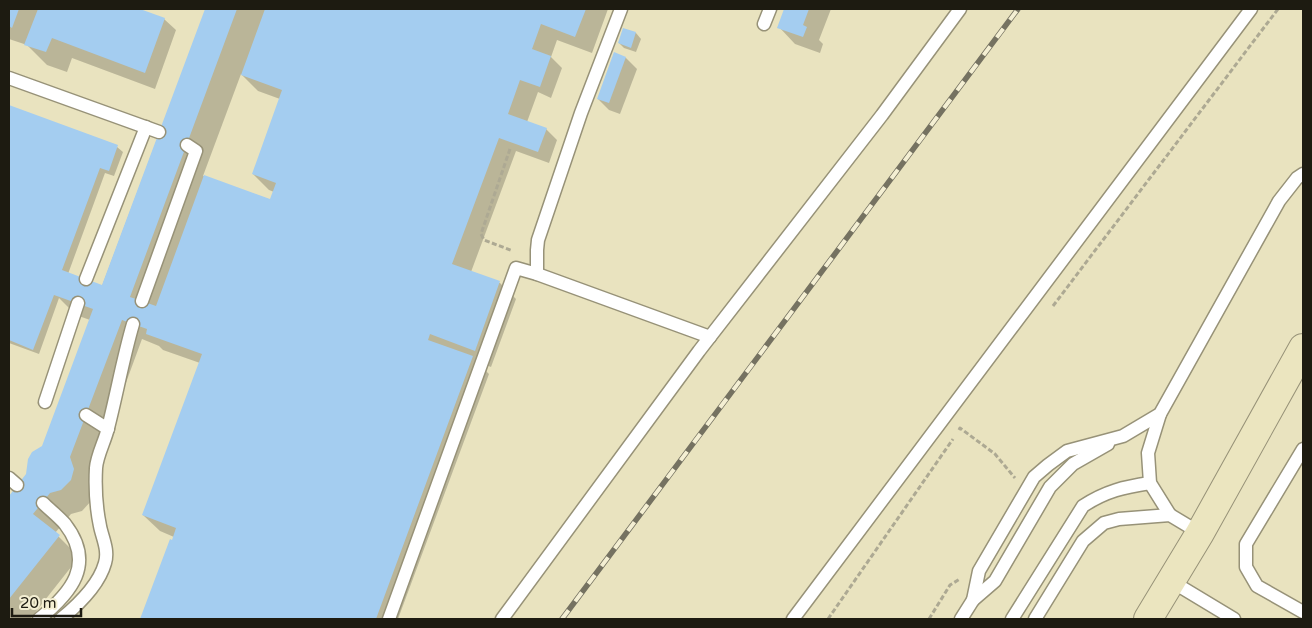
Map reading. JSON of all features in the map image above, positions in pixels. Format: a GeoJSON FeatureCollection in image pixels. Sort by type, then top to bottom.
{"type":"FeatureCollection","features":[{"type":"Feature","properties":{"kind":"main road"},"geometry":{"type":"LineString","coordinates":[[1148,619],[1200,533],[1303,348]]}},
{"type":"Feature","properties":{"kind":"lane"},"geometry":{"type":"LineString","coordinates":[[537,274],[536,250],[538,240],[581,113],[621,9]]}},
{"type":"Feature","properties":{"kind":"lane"},"geometry":{"type":"LineString","coordinates":[[764,24],[770,9]]}},
{"type":"Feature","properties":{"kind":"lane"},"geometry":{"type":"LineString","coordinates":[[502,619],[710,337],[882,115],[960,9]]}},
{"type":"Feature","properties":{"kind":"lane"},"geometry":{"type":"LineString","coordinates":[[793,619],[945,414],[1251,9]]}},
{"type":"Feature","properties":{"kind":"lane"},"geometry":{"type":"LineString","coordinates":[[9,78],[158,132]]}},
{"type":"Feature","properties":{"kind":"lane"},"geometry":{"type":"LineString","coordinates":[[86,279],[146,127]]}},
{"type":"Feature","properties":{"kind":"lane"},"geometry":{"type":"LineString","coordinates":[[142,301],[196,151],[187,145]]}},
{"type":"Feature","properties":{"kind":"lane"},"geometry":{"type":"LineString","coordinates":[[1200,533],[1170,515],[1150,483],[1148,453],[1160,414],[1279,201],[1297,178],[1303,174]]}},
{"type":"Feature","properties":{"kind":"lane"},"geometry":{"type":"LineString","coordinates":[[389,619],[516,268],[710,337]]}},
{"type":"Feature","properties":{"kind":"lane"},"geometry":{"type":"LineString","coordinates":[[44,402],[78,303]]}},
{"type":"Feature","properties":{"kind":"lane"},"geometry":{"type":"LineString","coordinates":[[61,619],[94,586],[106,562],[105,540],[100,527],[96,497],[96,466],[108,430],[123,358],[133,324]]}},
{"type":"Feature","properties":{"kind":"lane"},"geometry":{"type":"LineString","coordinates":[[972,600],[996,581],[1050,487],[1073,464],[1160,414]]}},
{"type":"Feature","properties":{"kind":"lane"},"geometry":{"type":"LineString","coordinates":[[86,415],[108,430]]}},
{"type":"Feature","properties":{"kind":"lane"},"geometry":{"type":"LineString","coordinates":[[961,619],[972,600],[979,571],[1034,477],[1067,451],[1123,436]]}},
{"type":"Feature","properties":{"kind":"lane"},"geometry":{"type":"LineString","coordinates":[[1303,449],[1246,544],[1246,566],[1257,586],[1303,612]]}},
{"type":"Feature","properties":{"kind":"lane"},"geometry":{"type":"LineString","coordinates":[[1012,619],[1083,506],[1099,496],[1122,488],[1150,483]]}},
{"type":"Feature","properties":{"kind":"lane"},"geometry":{"type":"LineString","coordinates":[[40,619],[55,607],[69,591],[77,574],[79,557],[75,539],[64,524],[42,503]]}},
{"type":"Feature","properties":{"kind":"lane"},"geometry":{"type":"LineString","coordinates":[[1035,619],[1083,541],[1104,523],[1119,519],[1170,515]]}},
{"type":"Feature","properties":{"kind":"lane"},"geometry":{"type":"LineString","coordinates":[[1171,581],[1234,619]]}},
{"type":"Feature","properties":{"kind":"path"},"geometry":{"type":"LineString","coordinates":[[1050,310],[1278,9]]}},
{"type":"Feature","properties":{"kind":"path"},"geometry":{"type":"LineString","coordinates":[[510,149],[481,234],[484,240],[516,252]]}},
{"type":"Feature","properties":{"kind":"path"},"geometry":{"type":"LineString","coordinates":[[828,619],[960,428],[995,454],[1019,483]]}},
{"type":"Feature","properties":{"kind":"path"},"geometry":{"type":"LineString","coordinates":[[928,619],[950,585],[962,578],[968,566],[979,571]]}},
{"type":"Feature","properties":{"kind":"shaded area"},"geometry":{"type":"Polygon","coordinates":[[[9,9],[1303,9],[1303,619],[9,619],[9,9]]]}},
{"type":"Feature","properties":{"kind":"building"},"geometry":{"type":"Polygon","coordinates":[[[9,9],[19,9],[12,28],[9,26],[9,9]]]}},
{"type":"Feature","properties":{"kind":"building"},"geometry":{"type":"Polygon","coordinates":[[[38,9],[140,9],[165,18],[145,73],[52,38],[46,52],[24,45],[38,9]]]}},
{"type":"Feature","properties":{"kind":"building"},"geometry":{"type":"Polygon","coordinates":[[[205,9],[237,9],[130,297],[156,306],[204,175],[270,199],[276,183],[252,174],[282,90],[241,75],[265,9],[586,9],[575,37],[541,24],[532,49],[551,56],[540,87],[520,80],[508,114],[547,128],[538,152],[499,138],[452,264],[500,281],[475,351],[430,334],[428,340],[473,356],[376,619],[140,619],[170,539],[172,540],[176,528],[142,515],[202,354],[146,334],[147,329],[122,320],[70,457],[74,469],[71,480],[61,490],[50,493],[33,514],[60,535],[9,599],[9,496],[26,474],[28,459],[32,452],[42,446],[93,309],[54,295],[33,350],[9,340],[9,105],[118,145],[109,171],[100,168],[62,270],[102,285],[205,9]]]}},
{"type":"Feature","properties":{"kind":"building"},"geometry":{"type":"Polygon","coordinates":[[[784,9],[809,9],[803,25],[807,27],[803,37],[777,28],[784,9]]]}},
{"type":"Feature","properties":{"kind":"building"},"geometry":{"type":"Polygon","coordinates":[[[623,28],[636,32],[631,48],[618,43],[623,28]]]}},
{"type":"Feature","properties":{"kind":"building"},"geometry":{"type":"Polygon","coordinates":[[[614,52],[626,57],[609,103],[597,99],[614,52]]]}},
{"type":"Feature","properties":{"kind":"railway"},"geometry":{"type":"LineString","coordinates":[[562,619],[1018,9]]}}]}
